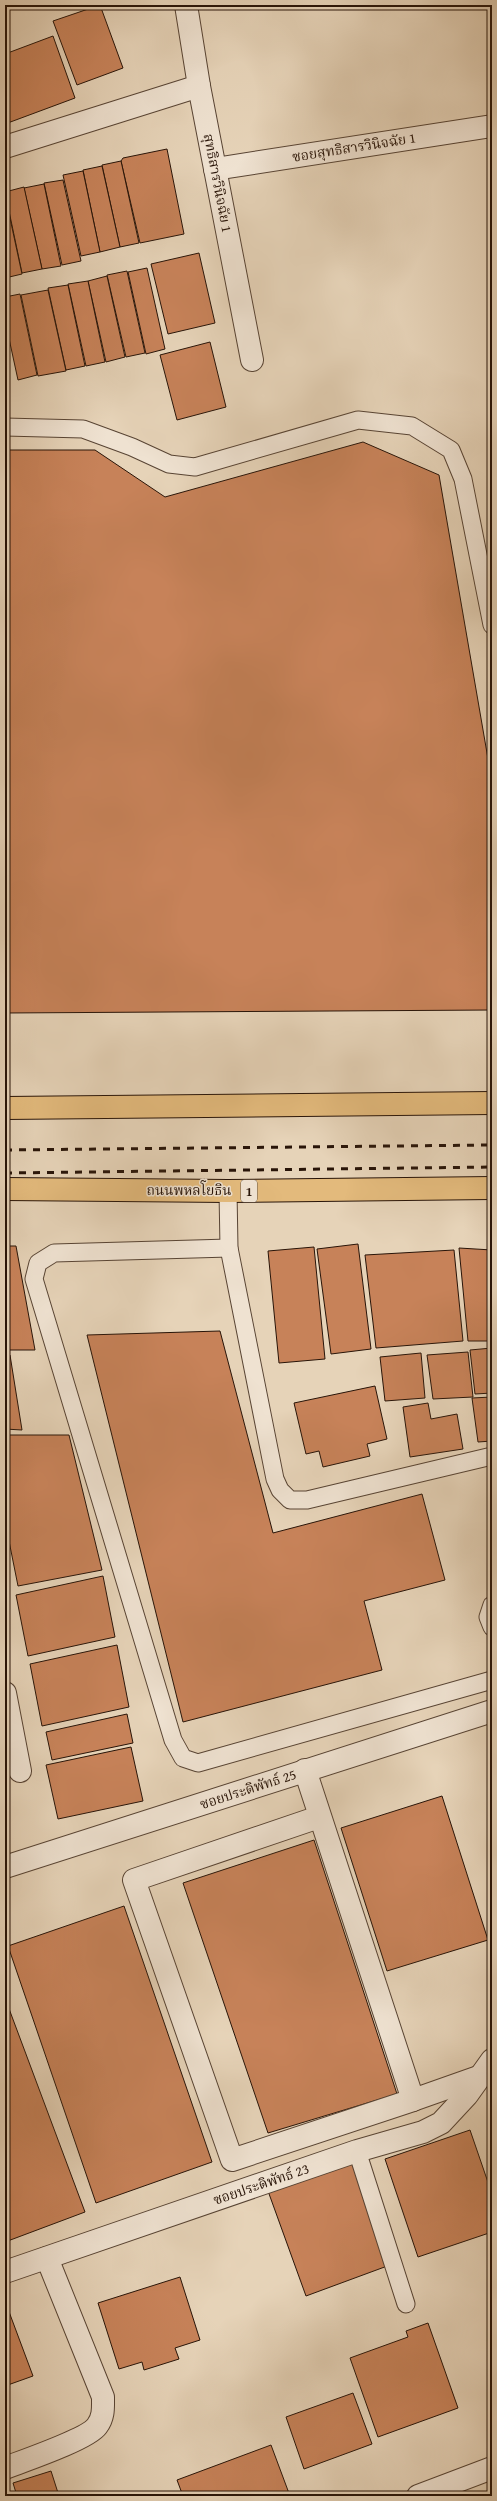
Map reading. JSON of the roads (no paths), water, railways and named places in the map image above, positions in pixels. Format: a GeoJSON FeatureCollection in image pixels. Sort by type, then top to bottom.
{"type":"FeatureCollection","features":[{"type":"Feature","properties":{"kind":"main road"},"geometry":{"type":"LineString","coordinates":[[5,1108],[492,1103]]}},
{"type":"Feature","properties":{"kind":"main road","name":"ถนนพหลโยธิน"},"geometry":{"type":"LineString","coordinates":[[5,1189],[228,1191],[492,1188]]}},
{"type":"Feature","properties":{"kind":"street","name":"สุทธิสารวินิจฉัย 1"},"geometry":{"type":"LineString","coordinates":[[186,5],[199,86],[252,360]]}},
{"type":"Feature","properties":{"kind":"street"},"geometry":{"type":"LineString","coordinates":[[5,147],[199,86]]}},
{"type":"Feature","properties":{"kind":"street","name":"ซอยสุทธิสารวินิจฉัย 1"},"geometry":{"type":"LineString","coordinates":[[215,169],[492,126]]}},
{"type":"Feature","properties":{"kind":"street"},"geometry":{"type":"LineString","coordinates":[[5,1693],[20,1771]]}},
{"type":"Feature","properties":{"kind":"street","name":"ซอยประดิพัทธ์ 25"},"geometry":{"type":"LineString","coordinates":[[5,1867],[492,1711]]}},
{"type":"Feature","properties":{"kind":"street"},"geometry":{"type":"LineString","coordinates":[[305,1770],[319,1817],[413,2100]]}},
{"type":"Feature","properties":{"kind":"street"},"geometry":{"type":"LineString","coordinates":[[319,1817],[134,1880],[232,2160],[413,2100],[487,2068]]}},
{"type":"Feature","properties":{"kind":"street","name":"ซอยประดิพัทธ์ 23"},"geometry":{"type":"LineString","coordinates":[[5,2272],[357,2151],[423,2132],[441,2123],[467,2095],[487,2068]]}},
{"type":"Feature","properties":{"kind":"street"},"geometry":{"type":"LineString","coordinates":[[5,2468],[74,2440],[97,2427],[103,2414],[103,2397],[47,2258]]}},
{"type":"Feature","properties":{"kind":"street"},"geometry":{"type":"LineString","coordinates":[[418,2496],[492,2468]]}},
{"type":"Feature","properties":{"kind":"lane"},"geometry":{"type":"LineString","coordinates":[[5,427],[83,429],[132,447],[169,464],[196,467],[358,420],[412,426],[451,450],[460,472],[492,625]]}},
{"type":"Feature","properties":{"kind":"lane"},"geometry":{"type":"LineString","coordinates":[[228,1191],[229,1248],[275,1479],[280,1490],[290,1500],[308,1500],[492,1456]]}},
{"type":"Feature","properties":{"kind":"lane"},"geometry":{"type":"LineString","coordinates":[[229,1248],[54,1253],[38,1263],[34,1279],[173,1740],[183,1758],[198,1763],[492,1680]]}},
{"type":"Feature","properties":{"kind":"lane"},"geometry":{"type":"LineString","coordinates":[[492,1605],[488,1616],[492,1627]]}},
{"type":"Feature","properties":{"kind":"lane"},"geometry":{"type":"LineString","coordinates":[[357,2151],[406,2304]]}},
{"type":"Feature","properties":{"kind":"railway"},"geometry":{"type":"LineString","coordinates":[[5,1150],[492,1145]]}},
{"type":"Feature","properties":{"kind":"railway"},"geometry":{"type":"LineString","coordinates":[[5,1173],[492,1167]]}}]}
